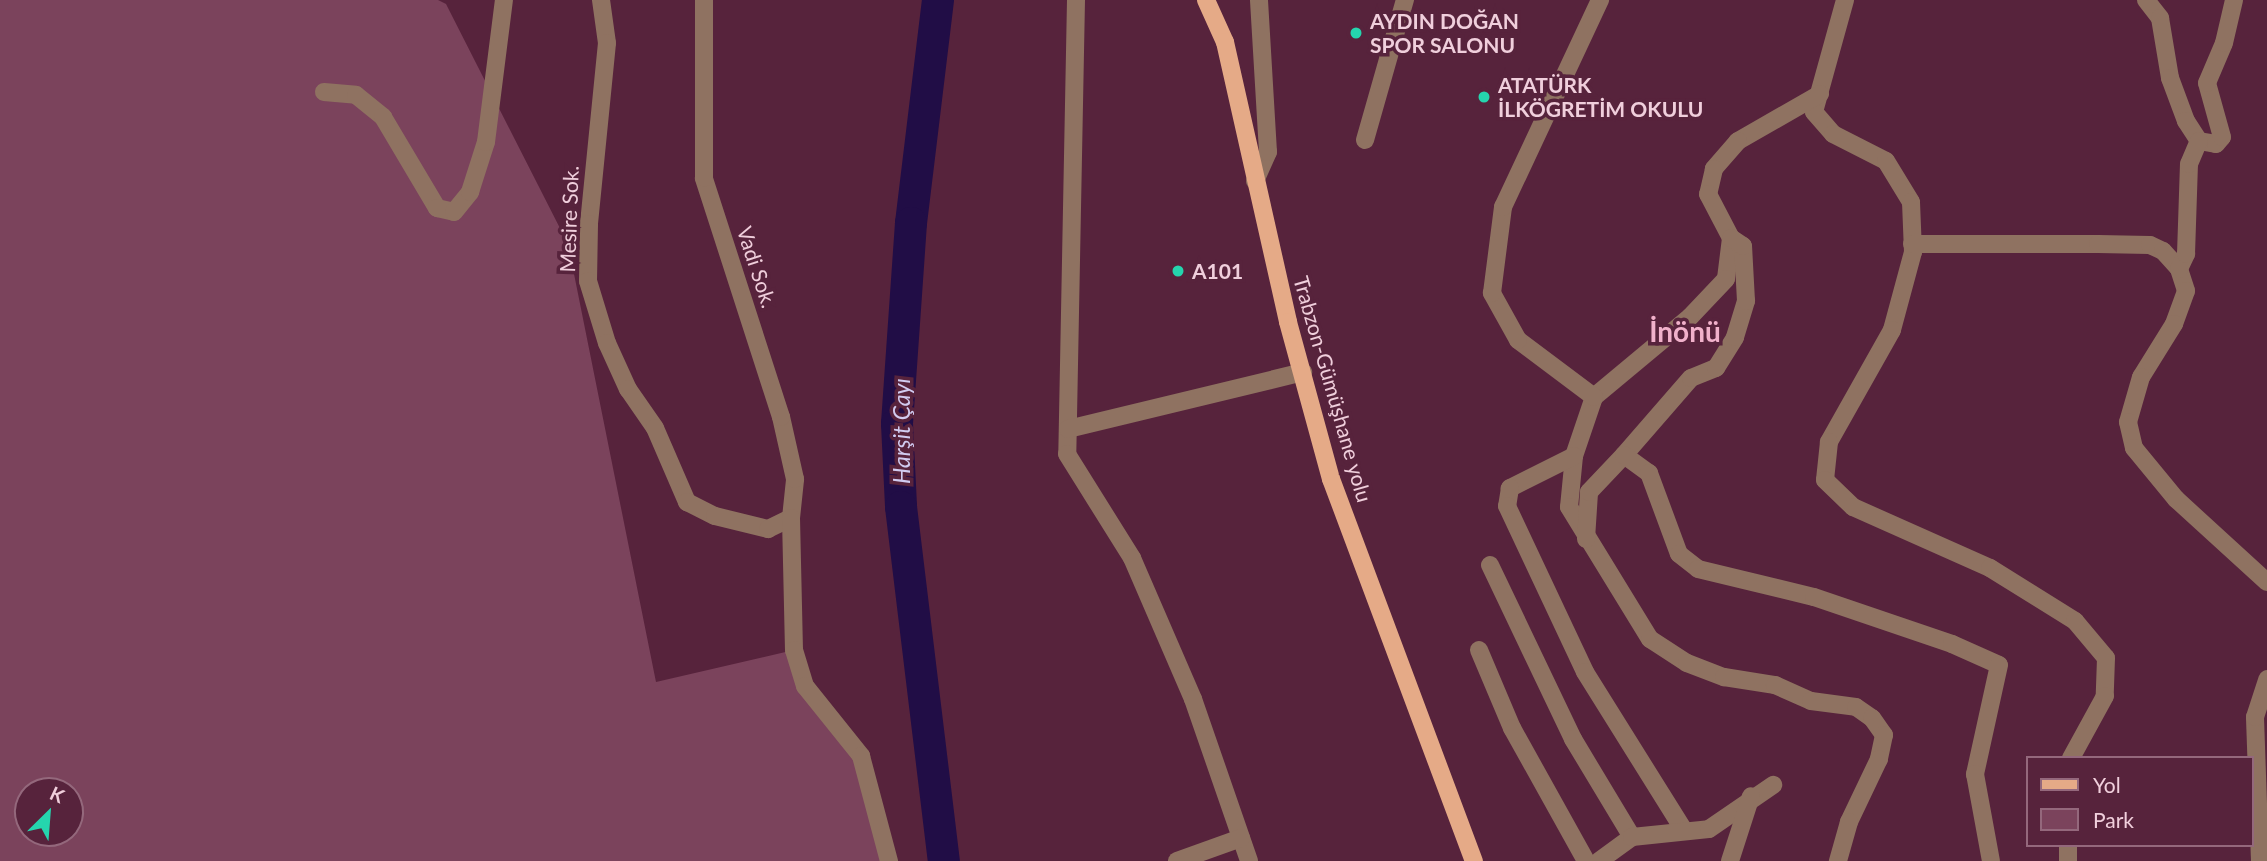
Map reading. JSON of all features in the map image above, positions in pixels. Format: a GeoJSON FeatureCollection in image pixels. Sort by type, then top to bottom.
{"type":"FeatureCollection","features":[{"type":"Feature","properties":{"kind":"main road","name":"Trabzon-Gümüşhane yolu"},"geometry":{"type":"LineString","coordinates":[[1206,0],[1224,42],[1255,181],[1331,479],[1474,861]]}},
{"type":"Feature","properties":{"kind":"street"},"geometry":{"type":"LineString","coordinates":[[324,92],[356,95],[383,117],[437,208],[454,212],[470,192],[486,142],[504,0]]}},
{"type":"Feature","properties":{"kind":"street","name":"Mesire Sok."},"geometry":{"type":"LineString","coordinates":[[601,0],[607,43],[589,224],[588,281],[607,343],[628,389],[655,428],[687,502],[715,516],[768,529],[791,517]]}},
{"type":"Feature","properties":{"kind":"street","name":"Vadi Sok."},"geometry":{"type":"LineString","coordinates":[[704,0],[704,178],[781,417],[795,479],[791,517],[794,650],[805,686],[861,755],[889,861]]}},
{"type":"Feature","properties":{"kind":"street"},"geometry":{"type":"LineString","coordinates":[[1076,0],[1067,454],[1132,558],[1193,699],[1249,861]]}},
{"type":"Feature","properties":{"kind":"street"},"geometry":{"type":"LineString","coordinates":[[1255,181],[1268,152],[1259,0]]}},
{"type":"Feature","properties":{"kind":"street"},"geometry":{"type":"LineString","coordinates":[[1365,140],[1405,0]]}},
{"type":"Feature","properties":{"kind":"street"},"geometry":{"type":"LineString","coordinates":[[1594,397],[1518,340],[1492,293],[1503,207],[1600,0]]}},
{"type":"Feature","properties":{"kind":"street"},"geometry":{"type":"LineString","coordinates":[[1845,0],[1814,112],[1833,134],[1886,161],[1911,202],[1912,244],[1892,330],[1829,442],[1825,480],[1853,507],[1990,568],[2075,621],[2106,658],[2105,696],[2072,756]]}},
{"type":"Feature","properties":{"kind":"street"},"geometry":{"type":"LineString","coordinates":[[2146,0],[2160,18],[2171,78],[2186,121],[2199,141],[2216,144],[2222,137],[2207,83],[2234,0]]}},
{"type":"Feature","properties":{"kind":"street"},"geometry":{"type":"LineString","coordinates":[[1586,539],[1589,492],[1691,378],[1716,368],[1735,337],[1746,301],[1743,246],[1731,239],[1708,194],[1714,169],[1738,141],[1819,94]]}},
{"type":"Feature","properties":{"kind":"street"},"geometry":{"type":"LineString","coordinates":[[2179,270],[2186,254],[2189,164],[2199,141]]}},
{"type":"Feature","properties":{"kind":"street"},"geometry":{"type":"LineString","coordinates":[[1731,239],[1726,279],[1690,317],[1594,397],[1574,456],[1569,507],[1586,539],[1650,639],[1687,663],[1724,677],[1775,685],[1811,701],[1856,707],[1872,718],[1884,735],[1879,759],[1849,822],[1838,861]]}},
{"type":"Feature","properties":{"kind":"street"},"geometry":{"type":"LineString","coordinates":[[1912,244],[2150,245],[2163,251],[2179,270],[2186,291],[2174,324],[2141,377],[2129,422],[2134,448],[2150,472],[2267,582]]}},
{"type":"Feature","properties":{"kind":"street"},"geometry":{"type":"LineString","coordinates":[[1068,429],[1303,372]]}},
{"type":"Feature","properties":{"kind":"street"},"geometry":{"type":"LineString","coordinates":[[1624,455],[1649,473],[1679,555],[1698,569],[1814,597],[1952,644],[1999,665],[1975,774],[1992,861]]}},
{"type":"Feature","properties":{"kind":"street"},"geometry":{"type":"LineString","coordinates":[[1574,456],[1510,488],[1507,506],[1585,672],[1684,829]]}},
{"type":"Feature","properties":{"kind":"street"},"geometry":{"type":"LineString","coordinates":[[1490,565],[1573,738],[1632,837]]}},
{"type":"Feature","properties":{"kind":"street"},"geometry":{"type":"LineString","coordinates":[[1479,650],[1511,728],[1586,861]]}},
{"type":"Feature","properties":{"kind":"street"},"geometry":{"type":"LineString","coordinates":[[2260,861],[2255,717],[2267,679]]}},
{"type":"Feature","properties":{"kind":"street"},"geometry":{"type":"LineString","coordinates":[[1606,859],[1632,837],[1684,829],[1709,829],[1751,796],[1773,785]]}},
{"type":"Feature","properties":{"kind":"street"},"geometry":{"type":"LineString","coordinates":[[1730,861],[1751,796]]}},
{"type":"Feature","properties":{"kind":"street"},"geometry":{"type":"LineString","coordinates":[[1177,861],[1241,838]]}},
{"type":"Feature","properties":{"kind":"green space"},"geometry":{"type":"Polygon","coordinates":[[[0,0],[438,0],[446,4],[568,244],[656,682],[794,650],[805,686],[861,756],[889,861],[0,861],[0,0]]]}},
{"type":"Feature","properties":{"kind":"waterway","name":"Harşit Çayı"},"geometry":{"type":"LineString","coordinates":[[938,0],[911,223],[897,424],[901,507],[944,861]]}},
{"type":"Feature","properties":{"kind":"place","name":"AYDIN DOĞAN SPOR SALONU"},"geometry":{"type":"Point","coordinates":[1356,33]}},
{"type":"Feature","properties":{"kind":"place","name":"ATATÜRK İLKÖGRETİM OKULU"},"geometry":{"type":"Point","coordinates":[1484,97]}},
{"type":"Feature","properties":{"kind":"place","name":"A101"},"geometry":{"type":"Point","coordinates":[1178,271]}},
{"type":"Feature","properties":{"kind":"district","name":"İnönü"},"geometry":{"type":"Point","coordinates":[1685,331]}}]}
